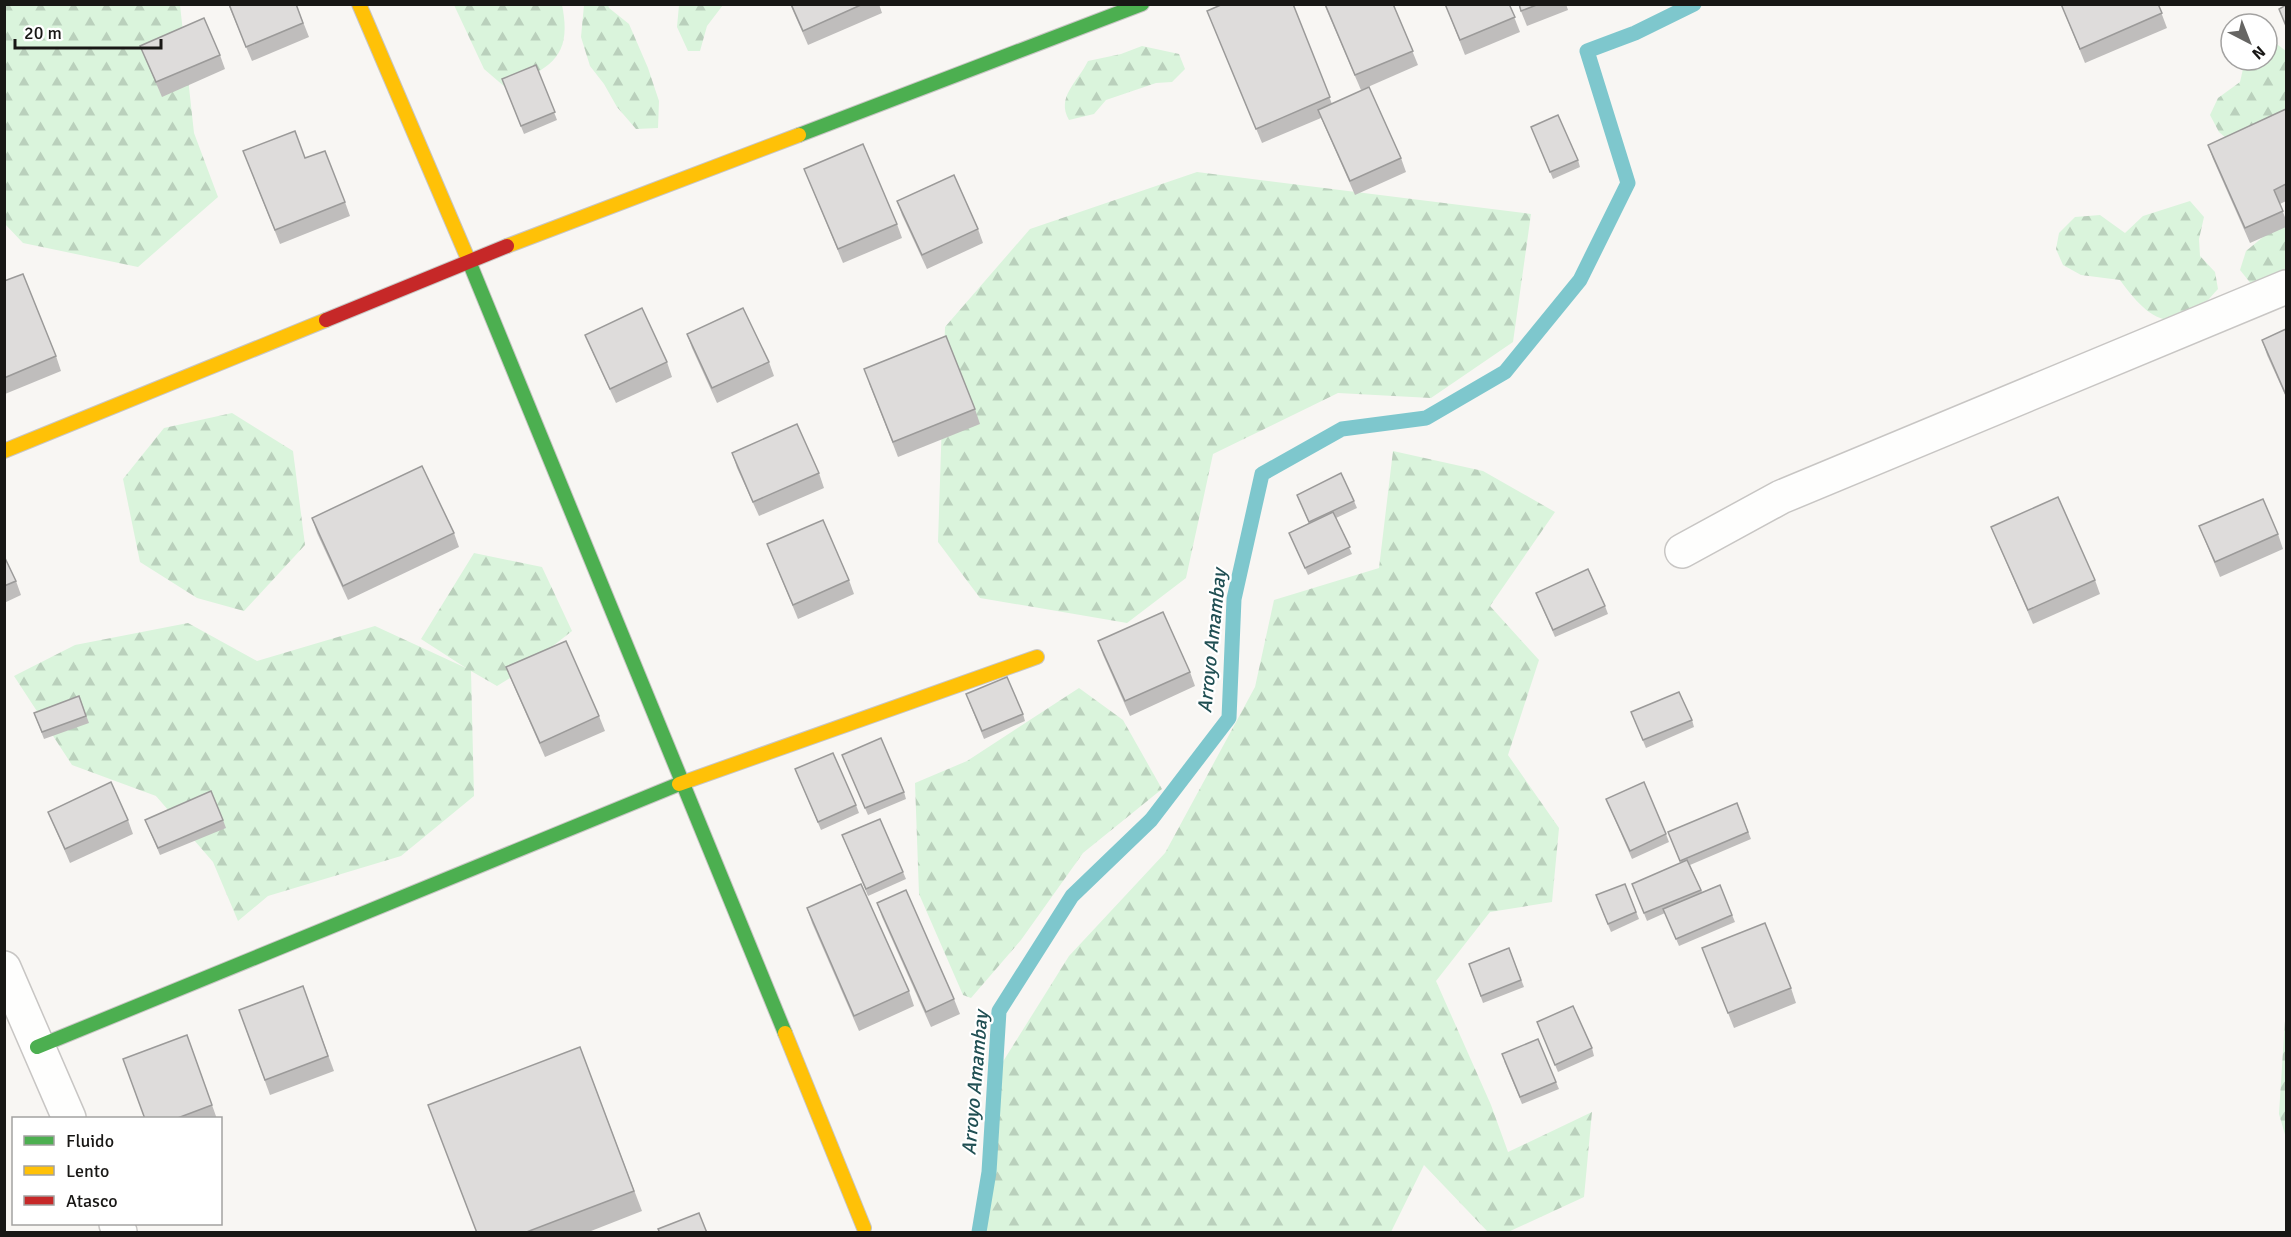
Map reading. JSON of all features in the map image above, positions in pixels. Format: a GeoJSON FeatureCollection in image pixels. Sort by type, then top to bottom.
{"type":"FeatureCollection","features":[{"type":"Feature","properties":{"kind":"street"},"geometry":{"type":"LineString","coordinates":[[359,4],[469,261],[864,1228]]}},
{"type":"Feature","properties":{"kind":"street"},"geometry":{"type":"LineString","coordinates":[[4,451],[469,261],[1142,4]]}},
{"type":"Feature","properties":{"kind":"street"},"geometry":{"type":"LineString","coordinates":[[1682,551],[1781,497],[2286,287]]}},
{"type":"Feature","properties":{"kind":"street"},"geometry":{"type":"LineString","coordinates":[[37,1047],[682,783],[1037,657]]}},
{"type":"Feature","properties":{"kind":"street"},"geometry":{"type":"LineString","coordinates":[[4,968],[68,1117]]}},
{"type":"Feature","properties":{"kind":"green space"},"geometry":{"type":"Polygon","coordinates":[[[4,5],[180,5],[194,133],[218,197],[138,267],[23,243],[5,224],[4,5]]]}},
{"type":"Feature","properties":{"kind":"green space"},"geometry":{"type":"Polygon","coordinates":[[[454,5],[562,5],[565,23],[564,38],[554,59],[545,67],[505,87],[484,69],[454,5]]]}},
{"type":"Feature","properties":{"kind":"green space"},"geometry":{"type":"Polygon","coordinates":[[[584,5],[608,5],[629,24],[659,101],[658,128],[636,129],[617,107],[590,66],[581,37],[584,5]]]}},
{"type":"Feature","properties":{"kind":"green space"},"geometry":{"type":"Polygon","coordinates":[[[679,5],[723,5],[707,26],[700,51],[688,51],[677,27],[679,5]]]}},
{"type":"Feature","properties":{"kind":"green space"},"geometry":{"type":"Polygon","coordinates":[[[1142,46],[1179,54],[1185,69],[1172,82],[1156,83],[1106,100],[1094,114],[1069,120],[1066,112],[1066,97],[1088,61],[1121,54],[1142,46]]]}},
{"type":"Feature","properties":{"kind":"green space"},"geometry":{"type":"Polygon","coordinates":[[[2279,46],[2286,51],[2286,121],[2233,144],[2219,132],[2210,115],[2218,98],[2240,82],[2242,72],[2279,72],[2279,46]]]}},
{"type":"Feature","properties":{"kind":"green space"},"geometry":{"type":"Polygon","coordinates":[[[1197,172],[1531,214],[1513,342],[1431,398],[1338,393],[1213,454],[1186,578],[1127,623],[980,598],[938,542],[945,327],[1030,229],[1197,172]]]}},
{"type":"Feature","properties":{"kind":"green space"},"geometry":{"type":"Polygon","coordinates":[[[2190,201],[2204,217],[2199,239],[2200,256],[2215,272],[2218,289],[2191,315],[2169,320],[2159,317],[2141,306],[2120,280],[2081,275],[2063,265],[2056,249],[2059,233],[2075,217],[2100,215],[2125,233],[2143,216],[2190,201]]]}},
{"type":"Feature","properties":{"kind":"green space"},"geometry":{"type":"Polygon","coordinates":[[[2280,223],[2286,225],[2286,281],[2256,290],[2240,270],[2246,251],[2280,223]]]}},
{"type":"Feature","properties":{"kind":"green space"},"geometry":{"type":"Polygon","coordinates":[[[232,413],[293,451],[305,545],[244,611],[197,598],[140,562],[123,479],[164,428],[232,413]]]}},
{"type":"Feature","properties":{"kind":"green space"},"geometry":{"type":"Polygon","coordinates":[[[1393,451],[1483,471],[1555,512],[1490,606],[1539,660],[1508,755],[1559,828],[1552,902],[1490,912],[1436,981],[1491,1105],[1508,1152],[1592,1112],[1584,1197],[1508,1232],[1488,1232],[1424,1165],[1391,1232],[983,1232],[994,1076],[1069,956],[1165,853],[1255,687],[1274,600],[1379,568],[1393,451]]]}},
{"type":"Feature","properties":{"kind":"green space"},"geometry":{"type":"Polygon","coordinates":[[[474,553],[542,567],[572,631],[521,671],[497,686],[471,671],[474,796],[401,856],[268,896],[238,921],[213,862],[156,796],[72,765],[14,676],[75,645],[188,623],[257,661],[375,626],[466,668],[421,639],[474,553]]]}},
{"type":"Feature","properties":{"kind":"green space"},"geometry":{"type":"Polygon","coordinates":[[[1079,688],[1123,720],[1162,789],[1083,853],[1021,940],[971,998],[963,995],[919,894],[915,783],[967,761],[1079,688]]]}},
{"type":"Feature","properties":{"kind":"green space"},"geometry":{"type":"Polygon","coordinates":[[[2286,1004],[2286,1138],[2279,1114],[2286,1004]]]}},
{"type":"Feature","properties":{"kind":"building"},"geometry":{"type":"Polygon","coordinates":[[[229,4],[296,4],[303,23],[246,47],[229,4]]]}},
{"type":"Feature","properties":{"kind":"building"},"geometry":{"type":"Polygon","coordinates":[[[791,4],[863,4],[803,31],[791,4]]]}},
{"type":"Feature","properties":{"kind":"building"},"geometry":{"type":"Polygon","coordinates":[[[1223,4],[1293,4],[1330,97],[1256,129],[1207,11],[1223,4]]]}},
{"type":"Feature","properties":{"kind":"building"},"geometry":{"type":"Polygon","coordinates":[[[1325,4],[1393,4],[1413,51],[1355,75],[1325,4]]]}},
{"type":"Feature","properties":{"kind":"building"},"geometry":{"type":"Polygon","coordinates":[[[1445,4],[1509,4],[1515,17],[1460,40],[1445,4]]]}},
{"type":"Feature","properties":{"kind":"building"},"geometry":{"type":"Polygon","coordinates":[[[1519,4],[1539,4],[1521,11],[1519,4]]]}},
{"type":"Feature","properties":{"kind":"building"},"geometry":{"type":"Polygon","coordinates":[[[2061,4],[2158,4],[2162,13],[2080,49],[2061,4]]]}},
{"type":"Feature","properties":{"kind":"building"},"geometry":{"type":"Polygon","coordinates":[[[2286,5],[2286,26],[2279,9],[2286,5]]]}},
{"type":"Feature","properties":{"kind":"building"},"geometry":{"type":"Polygon","coordinates":[[[204,18],[220,55],[156,82],[140,46],[204,18]]]}},
{"type":"Feature","properties":{"kind":"building"},"geometry":{"type":"Polygon","coordinates":[[[536,65],[555,112],[521,126],[502,79],[536,65]]]}},
{"type":"Feature","properties":{"kind":"building"},"geometry":{"type":"Polygon","coordinates":[[[1369,87],[1401,158],[1350,181],[1318,110],[1369,87]]]}},
{"type":"Feature","properties":{"kind":"building"},"geometry":{"type":"Polygon","coordinates":[[[2286,109],[2286,184],[2274,190],[2283,211],[2245,228],[2208,145],[2286,109]]]}},
{"type":"Feature","properties":{"kind":"building"},"geometry":{"type":"Polygon","coordinates":[[[1558,115],[1578,160],[1550,172],[1531,127],[1558,115]]]}},
{"type":"Feature","properties":{"kind":"building"},"geometry":{"type":"Polygon","coordinates":[[[295,131],[305,158],[325,151],[345,202],[275,230],[243,151],[295,131]]]}},
{"type":"Feature","properties":{"kind":"building"},"geometry":{"type":"Polygon","coordinates":[[[863,144],[897,224],[838,249],[804,169],[863,144]]]}},
{"type":"Feature","properties":{"kind":"building"},"geometry":{"type":"Polygon","coordinates":[[[954,175],[978,229],[922,255],[897,201],[954,175]]]}},
{"type":"Feature","properties":{"kind":"building"},"geometry":{"type":"Polygon","coordinates":[[[23,274],[56,356],[4,378],[4,281],[23,274]]]}},
{"type":"Feature","properties":{"kind":"building"},"geometry":{"type":"Polygon","coordinates":[[[642,308],[667,362],[610,389],[585,335],[642,308]]]}},
{"type":"Feature","properties":{"kind":"building"},"geometry":{"type":"Polygon","coordinates":[[[743,308],[769,362],[712,388],[687,334],[743,308]]]}},
{"type":"Feature","properties":{"kind":"building"},"geometry":{"type":"Polygon","coordinates":[[[2286,329],[2286,395],[2262,340],[2286,329]]]}},
{"type":"Feature","properties":{"kind":"building"},"geometry":{"type":"Polygon","coordinates":[[[946,336],[975,409],[893,442],[864,369],[946,336]]]}},
{"type":"Feature","properties":{"kind":"building"},"geometry":{"type":"Polygon","coordinates":[[[797,424],[819,473],[753,502],[732,453],[797,424]]]}},
{"type":"Feature","properties":{"kind":"building"},"geometry":{"type":"Polygon","coordinates":[[[422,466],[454,533],[343,586],[312,518],[422,466]]]}},
{"type":"Feature","properties":{"kind":"building"},"geometry":{"type":"Polygon","coordinates":[[[1341,473],[1354,501],[1309,522],[1297,495],[1341,473]]]}},
{"type":"Feature","properties":{"kind":"building"},"geometry":{"type":"Polygon","coordinates":[[[2058,497],[2095,580],[2028,610],[1991,527],[2058,497]]]}},
{"type":"Feature","properties":{"kind":"building"},"geometry":{"type":"Polygon","coordinates":[[[2263,499],[2278,534],[2215,562],[2199,526],[2263,499]]]}},
{"type":"Feature","properties":{"kind":"building"},"geometry":{"type":"Polygon","coordinates":[[[1333,512],[1350,547],[1305,568],[1289,533],[1333,512]]]}},
{"type":"Feature","properties":{"kind":"building"},"geometry":{"type":"Polygon","coordinates":[[[823,520],[849,580],[793,605],[767,544],[823,520]]]}},
{"type":"Feature","properties":{"kind":"building"},"geometry":{"type":"Polygon","coordinates":[[[4,556],[16,581],[4,586],[4,556]]]}},
{"type":"Feature","properties":{"kind":"building"},"geometry":{"type":"Polygon","coordinates":[[[1588,569],[1605,606],[1553,630],[1536,593],[1588,569]]]}},
{"type":"Feature","properties":{"kind":"building"},"geometry":{"type":"Polygon","coordinates":[[[1163,612],[1190,672],[1125,701],[1098,641],[1163,612]]]}},
{"type":"Feature","properties":{"kind":"building"},"geometry":{"type":"Polygon","coordinates":[[[566,641],[599,716],[540,743],[506,667],[566,641]]]}},
{"type":"Feature","properties":{"kind":"building"},"geometry":{"type":"Polygon","coordinates":[[[1007,677],[1023,714],[982,731],[966,694],[1007,677]]]}},
{"type":"Feature","properties":{"kind":"building"},"geometry":{"type":"Polygon","coordinates":[[[1679,692],[1692,720],[1643,740],[1631,712],[1679,692]]]}},
{"type":"Feature","properties":{"kind":"building"},"geometry":{"type":"Polygon","coordinates":[[[79,696],[86,716],[42,732],[34,713],[79,696]]]}},
{"type":"Feature","properties":{"kind":"building"},"geometry":{"type":"Polygon","coordinates":[[[881,738],[904,792],[865,808],[842,755],[881,738]]]}},
{"type":"Feature","properties":{"kind":"building"},"geometry":{"type":"Polygon","coordinates":[[[833,753],[856,805],[818,822],[795,769],[833,753]]]}},
{"type":"Feature","properties":{"kind":"building"},"geometry":{"type":"Polygon","coordinates":[[[111,782],[128,820],[65,849],[48,812],[111,782]]]}},
{"type":"Feature","properties":{"kind":"building"},"geometry":{"type":"Polygon","coordinates":[[[1644,782],[1666,834],[1630,851],[1606,799],[1644,782]]]}},
{"type":"Feature","properties":{"kind":"building"},"geometry":{"type":"Polygon","coordinates":[[[211,791],[223,820],[158,848],[145,820],[211,791]]]}},
{"type":"Feature","properties":{"kind":"building"},"geometry":{"type":"Polygon","coordinates":[[[1737,803],[1748,832],[1680,861],[1668,832],[1737,803]]]}},
{"type":"Feature","properties":{"kind":"building"},"geometry":{"type":"Polygon","coordinates":[[[880,819],[903,872],[866,889],[842,835],[880,819]]]}},
{"type":"Feature","properties":{"kind":"building"},"geometry":{"type":"Polygon","coordinates":[[[1687,860],[1701,890],[1644,913],[1632,884],[1687,860]]]}},
{"type":"Feature","properties":{"kind":"building"},"geometry":{"type":"Polygon","coordinates":[[[861,884],[909,991],[854,1016],[807,908],[861,884]]]}},
{"type":"Feature","properties":{"kind":"building"},"geometry":{"type":"Polygon","coordinates":[[[1625,884],[1636,912],[1608,924],[1596,895],[1625,884]]]}},
{"type":"Feature","properties":{"kind":"building"},"geometry":{"type":"Polygon","coordinates":[[[1720,885],[1732,915],[1676,939],[1663,909],[1720,885]]]}},
{"type":"Feature","properties":{"kind":"building"},"geometry":{"type":"Polygon","coordinates":[[[906,890],[954,999],[926,1012],[877,903],[906,890]]]}},
{"type":"Feature","properties":{"kind":"building"},"geometry":{"type":"Polygon","coordinates":[[[1765,923],[1791,988],[1728,1013],[1702,948],[1765,923]]]}},
{"type":"Feature","properties":{"kind":"building"},"geometry":{"type":"Polygon","coordinates":[[[1509,948],[1521,980],[1481,996],[1469,964],[1509,948]]]}},
{"type":"Feature","properties":{"kind":"building"},"geometry":{"type":"Polygon","coordinates":[[[303,986],[328,1056],[265,1080],[239,1010],[303,986]]]}},
{"type":"Feature","properties":{"kind":"building"},"geometry":{"type":"Polygon","coordinates":[[[1573,1006],[1592,1048],[1555,1065],[1537,1022],[1573,1006]]]}},
{"type":"Feature","properties":{"kind":"building"},"geometry":{"type":"Polygon","coordinates":[[[187,1035],[212,1105],[180,1117],[144,1117],[123,1059],[187,1035]]]}},
{"type":"Feature","properties":{"kind":"building"},"geometry":{"type":"Polygon","coordinates":[[[1538,1039],[1556,1082],[1520,1097],[1502,1054],[1538,1039]]]}},
{"type":"Feature","properties":{"kind":"building"},"geometry":{"type":"Polygon","coordinates":[[[580,1047],[634,1191],[524,1233],[477,1233],[428,1105],[580,1047]]]}},
{"type":"Feature","properties":{"kind":"building"},"geometry":{"type":"Polygon","coordinates":[[[699,1213],[707,1233],[660,1233],[658,1229],[699,1213]]]}},
{"type":"Feature","properties":{"kind":"waterway","name":"Arroyo Amambay"},"geometry":{"type":"LineString","coordinates":[[979,1232],[989,1172],[999,1011],[1072,896],[1151,820],[1229,718],[1234,599],[1262,474],[1342,429],[1426,418],[1505,372],[1580,280],[1628,183],[1587,51],[1635,33],[1694,4]]}},
{"type":"Feature","properties":{"kind":"traffic: fast"},"geometry":{"type":"LineString","coordinates":[[799,135],[1142,4]]}},
{"type":"Feature","properties":{"kind":"traffic: fast"},"geometry":{"type":"LineString","coordinates":[[468,259],[785,1033]]}},
{"type":"Feature","properties":{"kind":"traffic: fast"},"geometry":{"type":"LineString","coordinates":[[37,1047],[679,784]]}},
{"type":"Feature","properties":{"kind":"traffic: slow"},"geometry":{"type":"LineString","coordinates":[[359,4],[468,259]]}},
{"type":"Feature","properties":{"kind":"traffic: slow"},"geometry":{"type":"LineString","coordinates":[[507,246],[799,135]]}},
{"type":"Feature","properties":{"kind":"traffic: slow"},"geometry":{"type":"LineString","coordinates":[[4,451],[326,320]]}},
{"type":"Feature","properties":{"kind":"traffic: slow"},"geometry":{"type":"LineString","coordinates":[[679,784],[1037,657]]}},
{"type":"Feature","properties":{"kind":"traffic: slow"},"geometry":{"type":"LineString","coordinates":[[785,1033],[864,1228]]}},
{"type":"Feature","properties":{"kind":"traffic: jam"},"geometry":{"type":"LineString","coordinates":[[326,320],[507,246]]}}]}
